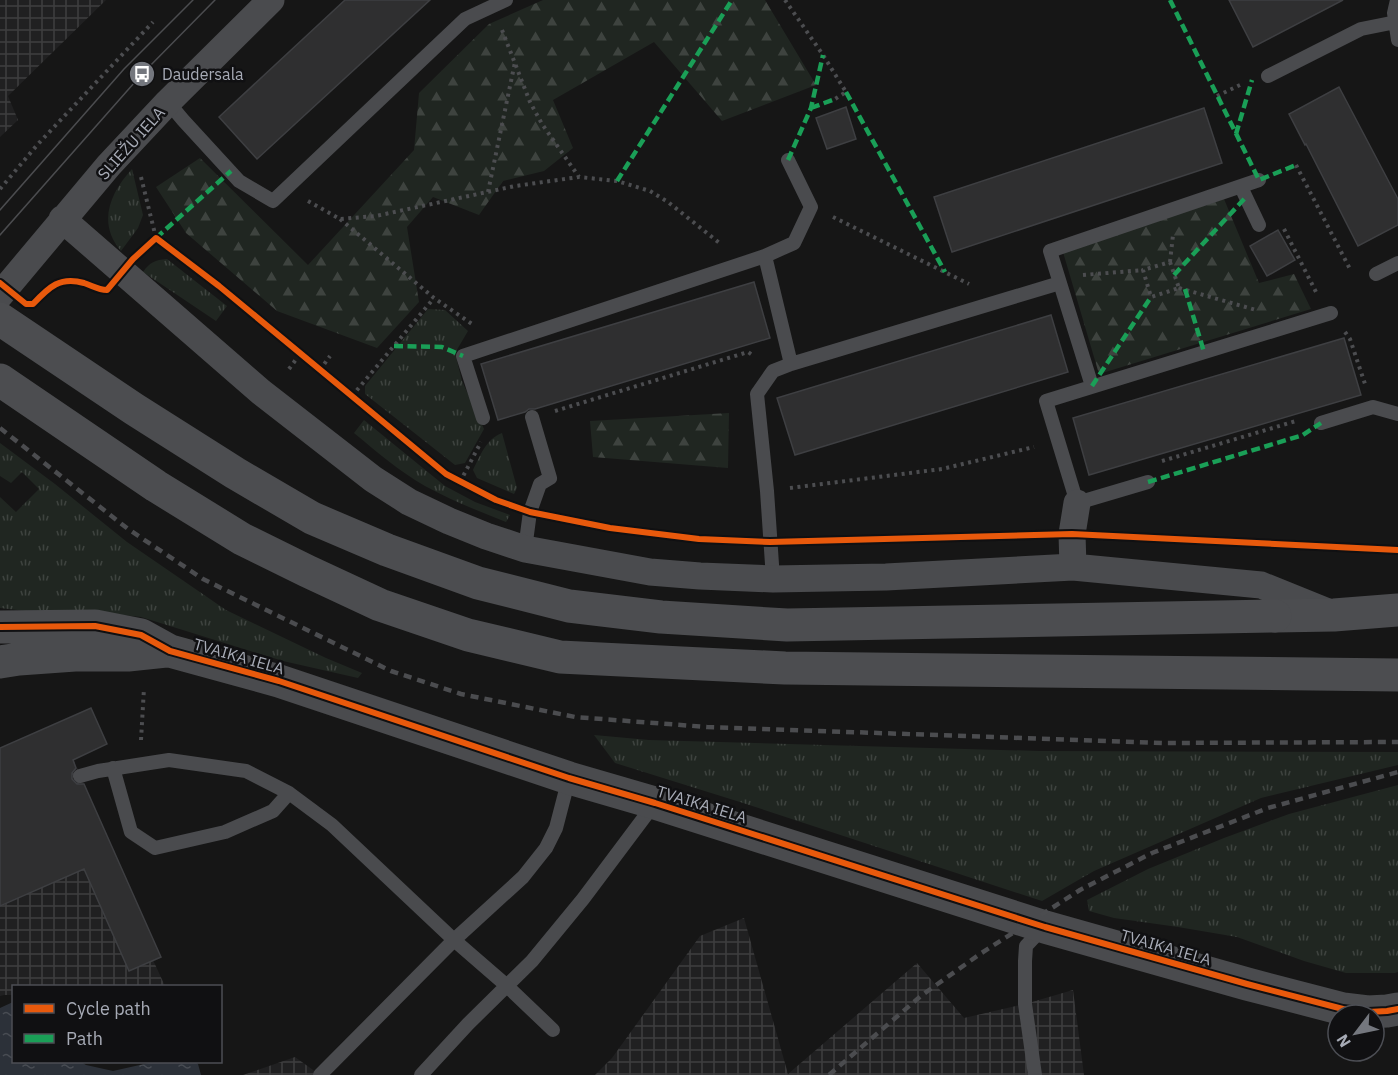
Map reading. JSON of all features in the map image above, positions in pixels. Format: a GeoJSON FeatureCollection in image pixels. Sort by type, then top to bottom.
{"type":"FeatureCollection","features":[{"type":"Feature","properties":{"kind":"main road"},"geometry":{"type":"LineString","coordinates":[[0,319],[134,409],[312,518],[387,550],[478,583],[569,606],[661,617],[787,625],[1334,615],[1398,610]]}},
{"type":"Feature","properties":{"kind":"main road"},"geometry":{"type":"LineString","coordinates":[[0,380],[156,486],[242,539],[380,605],[468,634],[560,657],[785,668],[1398,675]]}},
{"type":"Feature","properties":{"kind":"street","name":"SLIEŽU IELA"},"geometry":{"type":"LineString","coordinates":[[0,295],[109,165],[168,102],[271,0]]}},
{"type":"Feature","properties":{"kind":"street"},"geometry":{"type":"LineString","coordinates":[[62,219],[261,392],[373,479],[409,502],[450,521],[525,549],[650,572],[773,579],[886,577],[1073,567],[1261,585],[1334,615]]}},
{"type":"Feature","properties":{"kind":"street"},"geometry":{"type":"LineString","coordinates":[[1073,567],[1072,534],[1077,503]]}},
{"type":"Feature","properties":{"kind":"street","name":"TVAIKA IELA"},"geometry":{"type":"LineString","coordinates":[[0,627],[95,626],[141,634],[170,651],[279,681],[569,778],[655,803],[1045,927],[1343,1009],[1368,1012],[1398,1009]]}},
{"type":"Feature","properties":{"kind":"street","name":"TVAIKA IELA"},"geometry":{"type":"LineString","coordinates":[[0,662],[75,655],[128,655],[170,651]]}},
{"type":"Feature","properties":{"kind":"lane"},"geometry":{"type":"LineString","coordinates":[[168,102],[239,181],[273,201],[465,19],[506,0]]}},
{"type":"Feature","properties":{"kind":"lane"},"geometry":{"type":"LineString","coordinates":[[1397,0],[1394,13],[1398,40]]}},
{"type":"Feature","properties":{"kind":"lane"},"geometry":{"type":"LineString","coordinates":[[1268,76],[1361,29],[1396,22]]}},
{"type":"Feature","properties":{"kind":"lane"},"geometry":{"type":"LineString","coordinates":[[483,418],[463,356],[765,256],[794,243],[811,207],[788,160]]}},
{"type":"Feature","properties":{"kind":"lane"},"geometry":{"type":"LineString","coordinates":[[1092,386],[1050,251],[1259,180]]}},
{"type":"Feature","properties":{"kind":"lane"},"geometry":{"type":"LineString","coordinates":[[1241,187],[1258,225]]}},
{"type":"Feature","properties":{"kind":"lane"},"geometry":{"type":"LineString","coordinates":[[765,256],[791,364]]}},
{"type":"Feature","properties":{"kind":"lane"},"geometry":{"type":"LineString","coordinates":[[1376,274],[1398,263]]}},
{"type":"Feature","properties":{"kind":"lane"},"geometry":{"type":"LineString","coordinates":[[773,579],[757,394],[773,371],[1060,283]]}},
{"type":"Feature","properties":{"kind":"lane"},"geometry":{"type":"LineString","coordinates":[[1148,482],[1077,503],[1046,401],[1331,313]]}},
{"type":"Feature","properties":{"kind":"lane"},"geometry":{"type":"LineString","coordinates":[[1320,423],[1373,407],[1398,414]]}},
{"type":"Feature","properties":{"kind":"lane"},"geometry":{"type":"LineString","coordinates":[[525,549],[530,512],[540,484],[550,478],[532,417]]}},
{"type":"Feature","properties":{"kind":"lane"},"geometry":{"type":"LineString","coordinates":[[80,776],[113,768],[169,760],[246,771],[289,793],[332,825],[553,1030]]}},
{"type":"Feature","properties":{"kind":"lane"},"geometry":{"type":"LineString","coordinates":[[113,768],[131,832],[155,848],[225,832],[273,811],[289,793]]}},
{"type":"Feature","properties":{"kind":"lane"},"geometry":{"type":"LineString","coordinates":[[320,1075],[454,940],[523,877],[546,848],[556,828],[569,778]]}},
{"type":"Feature","properties":{"kind":"lane"},"geometry":{"type":"LineString","coordinates":[[421,1075],[532,962],[655,803]]}},
{"type":"Feature","properties":{"kind":"lane"},"geometry":{"type":"LineString","coordinates":[[1035,1075],[1025,1004],[1026,946],[1045,927]]}},
{"type":"Feature","properties":{"kind":"path"},"geometry":{"type":"LineString","coordinates":[[785,0],[846,92],[835,99]]}},
{"type":"Feature","properties":{"kind":"path"},"geometry":{"type":"LineString","coordinates":[[492,7],[530,102],[542,124],[579,177]]}},
{"type":"Feature","properties":{"kind":"path"},"geometry":{"type":"LineString","coordinates":[[0,189],[38,144],[153,22]]}},
{"type":"Feature","properties":{"kind":"path"},"geometry":{"type":"LineString","coordinates":[[488,192],[515,61]]}},
{"type":"Feature","properties":{"kind":"path"},"geometry":{"type":"LineString","coordinates":[[1217,96],[1236,86]]}},
{"type":"Feature","properties":{"kind":"path"},"geometry":{"type":"LineString","coordinates":[[1296,165],[1357,284],[1376,274]]}},
{"type":"Feature","properties":{"kind":"path"},"geometry":{"type":"LineString","coordinates":[[340,219],[376,216],[515,186],[579,177],[617,181],[650,191],[669,202],[743,262]]}},
{"type":"Feature","properties":{"kind":"path"},"geometry":{"type":"LineString","coordinates":[[286,188],[340,219],[434,298],[477,328],[484,349]]}},
{"type":"Feature","properties":{"kind":"path"},"geometry":{"type":"LineString","coordinates":[[811,207],[1002,300]]}},
{"type":"Feature","properties":{"kind":"path"},"geometry":{"type":"LineString","coordinates":[[123,272],[133,259],[156,238],[164,244]]}},
{"type":"Feature","properties":{"kind":"path"},"geometry":{"type":"LineString","coordinates":[[1060,283],[1083,275],[1143,270],[1170,262],[1179,288]]}},
{"type":"Feature","properties":{"kind":"path"},"geometry":{"type":"LineString","coordinates":[[1143,270],[1151,297],[1179,288],[1262,311],[1272,331]]}},
{"type":"Feature","properties":{"kind":"path"},"geometry":{"type":"LineString","coordinates":[[352,396],[434,298]]}},
{"type":"Feature","properties":{"kind":"path"},"geometry":{"type":"LineString","coordinates":[[291,346],[307,359]]}},
{"type":"Feature","properties":{"kind":"path"},"geometry":{"type":"LineString","coordinates":[[532,417],[748,352],[773,371]]}},
{"type":"Feature","properties":{"kind":"path"},"geometry":{"type":"LineString","coordinates":[[289,369],[300,354]]}},
{"type":"Feature","properties":{"kind":"path"},"geometry":{"type":"LineString","coordinates":[[320,370],[330,356]]}},
{"type":"Feature","properties":{"kind":"path"},"geometry":{"type":"LineString","coordinates":[[314,365],[328,377]]}},
{"type":"Feature","properties":{"kind":"path"},"geometry":{"type":"LineString","coordinates":[[344,390],[360,404]]}},
{"type":"Feature","properties":{"kind":"path"},"geometry":{"type":"LineString","coordinates":[[1163,461],[1298,420],[1320,423]]}},
{"type":"Feature","properties":{"kind":"path"},"geometry":{"type":"LineString","coordinates":[[767,491],[942,469],[1058,441]]}},
{"type":"Feature","properties":{"kind":"path"},"geometry":{"type":"LineString","coordinates":[[453,478],[469,486]]}},
{"type":"Feature","properties":{"kind":"path"},"geometry":{"type":"LineString","coordinates":[[140,747],[144,682]]}},
{"type":"Feature","properties":{"kind":"shaded area"},"geometry":{"type":"Polygon","coordinates":[[[0,0],[106,0],[8,96],[18,120],[0,137],[0,0]]]}},
{"type":"Feature","properties":{"kind":"shaded area"},"geometry":{"type":"Polygon","coordinates":[[[57,723],[161,957],[153,960],[165,985],[12,985],[12,995],[0,996],[0,748],[57,723]]]}},
{"type":"Feature","properties":{"kind":"shaded area"},"geometry":{"type":"Polygon","coordinates":[[[744,918],[788,1074],[917,963],[964,1018],[1073,990],[1084,1075],[595,1075],[612,1058],[700,936],[744,918]]]}},
{"type":"Feature","properties":{"kind":"shaded area"},"geometry":{"type":"Polygon","coordinates":[[[295,1057],[320,1075],[243,1075],[295,1057]]]}},
{"type":"Feature","properties":{"kind":"green space"},"geometry":{"type":"Polygon","coordinates":[[[543,0],[765,0],[816,85],[722,121],[654,42],[553,100],[573,148],[544,171],[503,181],[479,215],[433,197],[407,227],[419,302],[377,348],[277,311],[186,233],[156,187],[200,158],[308,265],[414,150],[419,93],[489,24],[543,0]]]}},
{"type":"Feature","properties":{"kind":"green space"},"geometry":{"type":"Polygon","coordinates":[[[132,169],[143,215],[138,228],[121,251],[110,230],[109,208],[118,188],[132,169]]]}},
{"type":"Feature","properties":{"kind":"green space"},"geometry":{"type":"Polygon","coordinates":[[[1224,199],[1259,283],[1294,274],[1311,309],[1099,374],[1063,252],[1224,199]]]}},
{"type":"Feature","properties":{"kind":"green space"},"geometry":{"type":"Polygon","coordinates":[[[167,259],[227,306],[216,321],[143,272],[153,262],[167,259]]]}},
{"type":"Feature","properties":{"kind":"green space"},"geometry":{"type":"Polygon","coordinates":[[[428,309],[445,310],[468,331],[455,353],[462,381],[484,429],[465,463],[455,465],[365,394],[365,386],[428,309]]]}},
{"type":"Feature","properties":{"kind":"green space"},"geometry":{"type":"Polygon","coordinates":[[[729,413],[728,468],[593,457],[590,421],[729,413]]]}},
{"type":"Feature","properties":{"kind":"green space"},"geometry":{"type":"Polygon","coordinates":[[[364,420],[445,486],[475,502],[510,515],[506,522],[435,491],[397,468],[354,433],[364,420]]]}},
{"type":"Feature","properties":{"kind":"green space"},"geometry":{"type":"Polygon","coordinates":[[[502,433],[517,488],[514,494],[477,478],[473,470],[488,444],[502,433]]]}},
{"type":"Feature","properties":{"kind":"green space"},"geometry":{"type":"Polygon","coordinates":[[[0,443],[127,542],[226,610],[362,673],[358,678],[283,661],[141,617],[77,610],[26,611],[0,608],[0,497],[16,512],[39,489],[22,472],[11,483],[0,476],[0,443]]]}},
{"type":"Feature","properties":{"kind":"green space"},"geometry":{"type":"Polygon","coordinates":[[[594,735],[649,740],[1039,751],[1398,752],[1398,765],[1261,798],[1094,871],[1042,901],[615,763],[594,735]]]}},
{"type":"Feature","properties":{"kind":"green space"},"geometry":{"type":"Polygon","coordinates":[[[1398,785],[1398,972],[1346,973],[1237,937],[1114,918],[1089,911],[1087,900],[1148,869],[1224,838],[1289,814],[1398,785]]]}},
{"type":"Feature","properties":{"kind":"water"},"geometry":{"type":"Polygon","coordinates":[[[12,1002],[12,1063],[83,1063],[113,1071],[149,1063],[196,1063],[201,1075],[0,1075],[0,1008],[12,1002]]]}},
{"type":"Feature","properties":{"kind":"building"},"geometry":{"type":"Polygon","coordinates":[[[345,0],[430,0],[257,159],[219,117],[345,0]]]}},
{"type":"Feature","properties":{"kind":"building"},"geometry":{"type":"Polygon","coordinates":[[[1229,0],[1343,0],[1253,47],[1229,0]]]}},
{"type":"Feature","properties":{"kind":"building"},"geometry":{"type":"Polygon","coordinates":[[[1339,87],[1398,199],[1398,225],[1358,246],[1289,114],[1339,87]]]}},
{"type":"Feature","properties":{"kind":"building"},"geometry":{"type":"Polygon","coordinates":[[[846,107],[856,139],[827,149],[816,118],[846,107]]]}},
{"type":"Feature","properties":{"kind":"building"},"geometry":{"type":"Polygon","coordinates":[[[1204,108],[1222,163],[952,252],[934,197],[1204,108]]]}},
{"type":"Feature","properties":{"kind":"building"},"geometry":{"type":"Polygon","coordinates":[[[1278,230],[1295,260],[1267,276],[1250,246],[1278,230]]]}},
{"type":"Feature","properties":{"kind":"building"},"geometry":{"type":"Polygon","coordinates":[[[754,282],[770,338],[498,420],[481,364],[754,282]]]}},
{"type":"Feature","properties":{"kind":"building"},"geometry":{"type":"Polygon","coordinates":[[[1051,315],[1068,372],[795,455],[777,398],[1051,315]]]}},
{"type":"Feature","properties":{"kind":"building"},"geometry":{"type":"Polygon","coordinates":[[[1344,338],[1361,395],[1089,475],[1073,418],[1344,338]]]}},
{"type":"Feature","properties":{"kind":"building"},"geometry":{"type":"Polygon","coordinates":[[[91,708],[107,744],[73,760],[76,768],[72,773],[72,779],[77,784],[84,784],[161,957],[129,971],[84,869],[0,906],[0,748],[91,708]]]}},
{"type":"Feature","properties":{"kind":"tram line"},"geometry":{"type":"LineString","coordinates":[[0,210],[124,69],[193,0]]}},
{"type":"Feature","properties":{"kind":"tram line"},"geometry":{"type":"LineString","coordinates":[[0,235],[142,74],[215,0]]}},
{"type":"Feature","properties":{"kind":"railway"},"geometry":{"type":"LineString","coordinates":[[0,428],[128,529],[203,579],[391,671],[461,694],[575,717],[707,727],[1163,743],[1398,742]]}},
{"type":"Feature","properties":{"kind":"railway"},"geometry":{"type":"LineString","coordinates":[[829,1075],[922,995],[980,954],[1080,890],[1152,853],[1268,808],[1398,772]]}},
{"type":"Feature","properties":{"kind":"marked path"},"geometry":{"type":"LineString","coordinates":[[617,181],[732,0]]}},
{"type":"Feature","properties":{"kind":"marked path"},"geometry":{"type":"LineString","coordinates":[[1170,0],[1259,180],[1296,165]]}},
{"type":"Feature","properties":{"kind":"marked path"},"geometry":{"type":"LineString","coordinates":[[788,160],[811,108],[823,55]]}},
{"type":"Feature","properties":{"kind":"marked path"},"geometry":{"type":"LineString","coordinates":[[1236,134],[1252,80]]}},
{"type":"Feature","properties":{"kind":"marked path"},"geometry":{"type":"LineString","coordinates":[[846,92],[945,272]]}},
{"type":"Feature","properties":{"kind":"marked path"},"geometry":{"type":"LineString","coordinates":[[811,108],[835,99]]}},
{"type":"Feature","properties":{"kind":"marked path"},"geometry":{"type":"LineString","coordinates":[[156,238],[231,171]]}},
{"type":"Feature","properties":{"kind":"marked path"},"geometry":{"type":"LineString","coordinates":[[1174,275],[1246,197]]}},
{"type":"Feature","properties":{"kind":"marked path"},"geometry":{"type":"LineString","coordinates":[[1185,289],[1204,352]]}},
{"type":"Feature","properties":{"kind":"marked path"},"geometry":{"type":"LineString","coordinates":[[1092,386],[1151,297]]}},
{"type":"Feature","properties":{"kind":"marked path"},"geometry":{"type":"LineString","coordinates":[[394,346],[442,347],[463,356]]}},
{"type":"Feature","properties":{"kind":"marked path"},"geometry":{"type":"LineString","coordinates":[[1148,482],[1303,435],[1321,423]]}},
{"type":"Feature","properties":{"kind":"cycle path"},"geometry":{"type":"LineString","coordinates":[[0,283],[26,304],[33,304],[50,288],[62,282],[76,281],[107,290],[133,259],[156,238],[219,286],[446,474],[496,500],[530,512],[610,528],[699,539],[770,542],[1072,534],[1398,550]]}},
{"type":"Feature","properties":{"kind":"cycle path"},"geometry":{"type":"LineString","coordinates":[[0,627],[95,626],[141,635],[170,651],[279,681],[569,778],[655,803],[1045,927],[1343,1009],[1368,1012],[1398,1009]]}},
{"type":"Feature","properties":{"kind":"place","name":"Daudersala"},"geometry":{"type":"Point","coordinates":[142,74]}}]}
